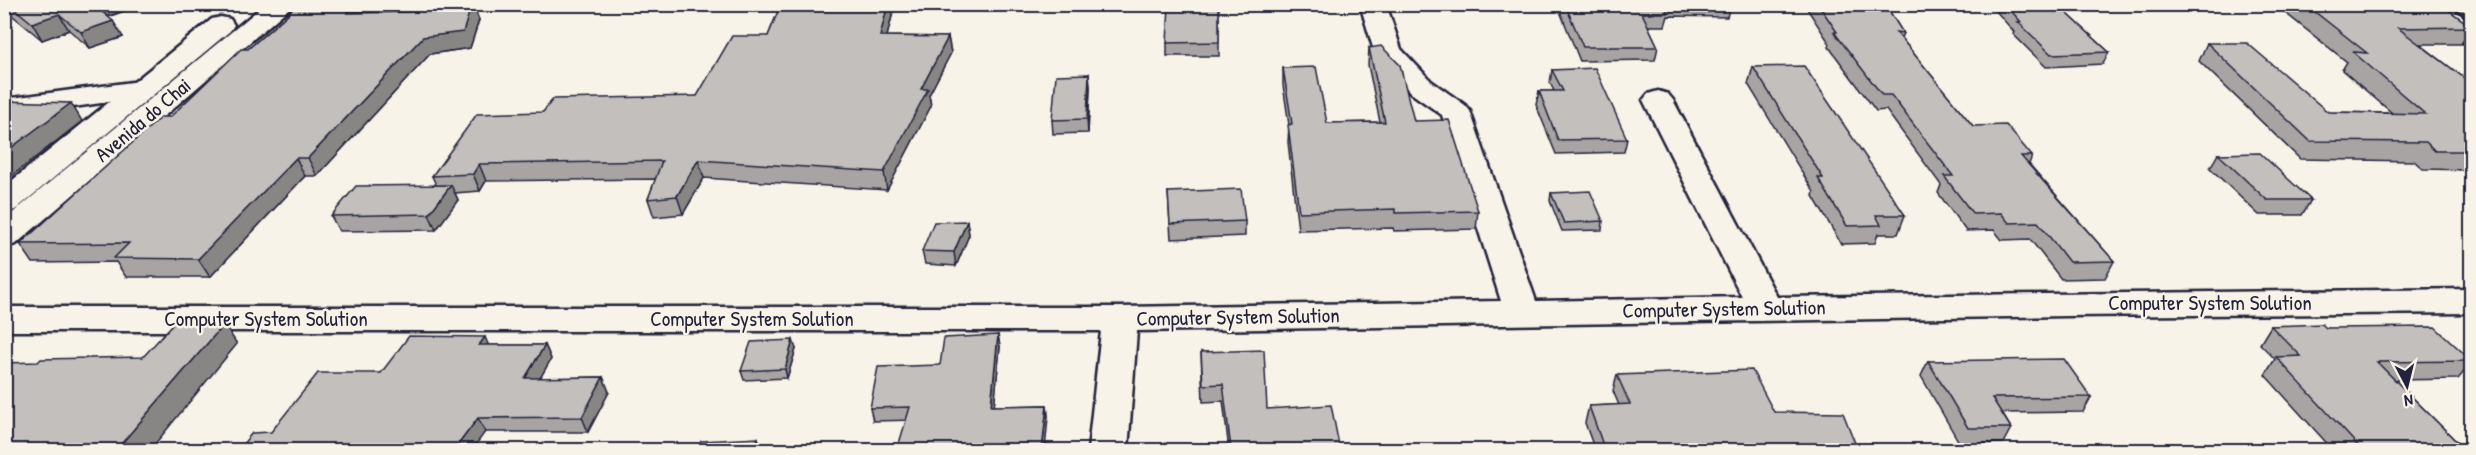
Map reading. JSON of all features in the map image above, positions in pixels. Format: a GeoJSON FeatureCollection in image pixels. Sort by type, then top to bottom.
{"type":"FeatureCollection","features":[{"type":"Feature","properties":{"kind":"street","name":"Avenida do Chai"},"geometry":{"type":"LineString","coordinates":[[4,203],[248,4]]}},
{"type":"Feature","properties":{"kind":"street","name":"Avenida do Chai"},"geometry":{"type":"LineString","coordinates":[[4,237],[281,4]]}},
{"type":"Feature","properties":{"kind":"street"},"geometry":{"type":"LineString","coordinates":[[1372,4],[1388,51],[1421,87],[1455,111],[1523,313]]}},
{"type":"Feature","properties":{"kind":"street"},"geometry":{"type":"LineString","coordinates":[[2427,4],[2472,36]]}},
{"type":"Feature","properties":{"kind":"street"},"geometry":{"type":"LineString","coordinates":[[4,108],[140,90]]}},
{"type":"Feature","properties":{"kind":"street"},"geometry":{"type":"LineString","coordinates":[[1658,100],[1766,309]]}},
{"type":"Feature","properties":{"kind":"street","name":"Computer System Solution"},"geometry":{"type":"LineString","coordinates":[[4,319],[1120,319],[2472,301]]}},
{"type":"Feature","properties":{"kind":"street"},"geometry":{"type":"LineString","coordinates":[[1108,450],[1120,319]]}},
{"type":"Feature","properties":{"kind":"building"},"geometry":{"type":"Polygon","coordinates":[[[9,4],[93,4],[113,21],[81,32],[59,14],[32,23],[9,4]]]}},
{"type":"Feature","properties":{"kind":"building"},"geometry":{"type":"Polygon","coordinates":[[[296,4],[354,4],[347,13],[408,12],[472,4],[463,32],[423,37],[308,158],[296,158],[198,259],[114,258],[129,243],[20,244],[161,117],[170,117],[241,49],[248,49],[288,14],[296,4]]]}},
{"type":"Feature","properties":{"kind":"building"},"geometry":{"type":"Polygon","coordinates":[[[781,4],[888,4],[880,36],[948,37],[921,89],[928,89],[884,172],[698,160],[677,196],[648,199],[662,161],[479,164],[473,174],[432,176],[477,114],[543,112],[553,99],[697,96],[732,36],[768,36],[781,4]]]}},
{"type":"Feature","properties":{"kind":"building"},"geometry":{"type":"Polygon","coordinates":[[[1169,4],[1219,4],[1219,42],[1167,43],[1169,4]]]}},
{"type":"Feature","properties":{"kind":"building"},"geometry":{"type":"Polygon","coordinates":[[[1565,4],[1664,4],[1668,13],[1642,13],[1658,47],[1583,47],[1565,4]]]}},
{"type":"Feature","properties":{"kind":"building"},"geometry":{"type":"Polygon","coordinates":[[[1667,4],[1726,4],[1729,10],[1669,8],[1667,4]]]}},
{"type":"Feature","properties":{"kind":"building"},"geometry":{"type":"Polygon","coordinates":[[[1818,4],[1885,4],[1903,33],[1896,32],[1973,126],[2006,125],[2032,156],[2021,156],[2114,261],[2069,262],[2038,222],[2009,223],[2001,213],[1973,214],[1944,176],[1953,176],[1891,95],[1882,95],[1834,32],[1837,32],[1818,4]]]}},
{"type":"Feature","properties":{"kind":"building"},"geometry":{"type":"Polygon","coordinates":[[[2005,4],[2057,4],[2109,52],[2051,54],[2018,22],[2021,22],[2005,4]]]}},
{"type":"Feature","properties":{"kind":"building"},"geometry":{"type":"Polygon","coordinates":[[[2305,4],[2440,4],[2472,27],[2398,28],[2472,84],[2472,151],[2435,151],[2426,142],[2310,141],[2207,43],[2247,43],[2328,112],[2425,114],[2353,52],[2367,53],[2305,4]]]}},
{"type":"Feature","properties":{"kind":"building"},"geometry":{"type":"Polygon","coordinates":[[[1381,46],[1400,65],[1414,121],[1449,120],[1478,211],[1395,213],[1395,209],[1299,212],[1288,125],[1292,124],[1283,68],[1316,67],[1327,123],[1385,122],[1369,48],[1381,46]]]}},
{"type":"Feature","properties":{"kind":"building"},"geometry":{"type":"Polygon","coordinates":[[[1804,66],[1905,215],[1876,215],[1881,225],[1847,226],[1818,178],[1823,178],[1753,67],[1804,66]]]}},
{"type":"Feature","properties":{"kind":"building"},"geometry":{"type":"Polygon","coordinates":[[[1595,68],[1627,139],[1558,140],[1539,91],[1563,91],[1552,70],[1595,68]]]}},
{"type":"Feature","properties":{"kind":"building"},"geometry":{"type":"Polygon","coordinates":[[[1089,74],[1087,119],[1052,120],[1056,75],[1089,74]]]}},
{"type":"Feature","properties":{"kind":"building"},"geometry":{"type":"Polygon","coordinates":[[[4,101],[71,103],[4,153],[4,101]]]}},
{"type":"Feature","properties":{"kind":"building"},"geometry":{"type":"Polygon","coordinates":[[[2260,153],[2311,200],[2267,200],[2218,154],[2260,153]]]}},
{"type":"Feature","properties":{"kind":"building"},"geometry":{"type":"Polygon","coordinates":[[[451,185],[429,214],[331,216],[356,186],[451,185]]]}},
{"type":"Feature","properties":{"kind":"building"},"geometry":{"type":"Polygon","coordinates":[[[1241,189],[1245,221],[1170,224],[1168,192],[1241,189]]]}},
{"type":"Feature","properties":{"kind":"building"},"geometry":{"type":"Polygon","coordinates":[[[1590,191],[1603,221],[1564,223],[1551,193],[1590,191]]]}},
{"type":"Feature","properties":{"kind":"building"},"geometry":{"type":"Polygon","coordinates":[[[967,221],[954,252],[922,251],[934,222],[967,221]]]}},
{"type":"Feature","properties":{"kind":"building"},"geometry":{"type":"Polygon","coordinates":[[[173,324],[224,324],[116,450],[4,450],[4,363],[38,362],[41,359],[143,357],[173,324]]]}},
{"type":"Feature","properties":{"kind":"building"},"geometry":{"type":"Polygon","coordinates":[[[2322,324],[2326,328],[2435,327],[2472,361],[2377,362],[2465,450],[2362,450],[2276,357],[2301,356],[2271,326],[2322,324]]]}},
{"type":"Feature","properties":{"kind":"building"},"geometry":{"type":"Polygon","coordinates":[[[998,335],[991,406],[1047,405],[1042,450],[897,450],[910,407],[870,408],[878,367],[940,365],[944,338],[998,335]]]}},
{"type":"Feature","properties":{"kind":"building"},"geometry":{"type":"Polygon","coordinates":[[[409,336],[485,337],[479,345],[545,345],[525,378],[603,377],[582,417],[478,418],[454,450],[238,450],[252,433],[271,432],[318,373],[381,373],[409,336]]]}},
{"type":"Feature","properties":{"kind":"building"},"geometry":{"type":"Polygon","coordinates":[[[793,340],[785,369],[741,371],[751,342],[793,340]]]}},
{"type":"Feature","properties":{"kind":"building"},"geometry":{"type":"Polygon","coordinates":[[[1264,350],[1267,409],[1331,405],[1340,450],[1291,450],[1290,445],[1231,449],[1223,384],[1203,385],[1201,352],[1264,350]]]}},
{"type":"Feature","properties":{"kind":"building"},"geometry":{"type":"Polygon","coordinates":[[[2064,359],[2091,397],[1992,398],[2011,428],[1968,428],[1928,361],[2064,359]]]}},
{"type":"Feature","properties":{"kind":"building"},"geometry":{"type":"Polygon","coordinates":[[[1752,370],[1774,412],[1843,413],[1857,448],[1792,447],[1794,450],[1516,449],[1603,445],[1589,406],[1630,404],[1617,375],[1752,370]]]}},
{"type":"Feature","properties":{"kind":"building"},"geometry":{"type":"Polygon","coordinates":[[[758,438],[754,450],[698,450],[701,441],[758,438]]]}}]}
